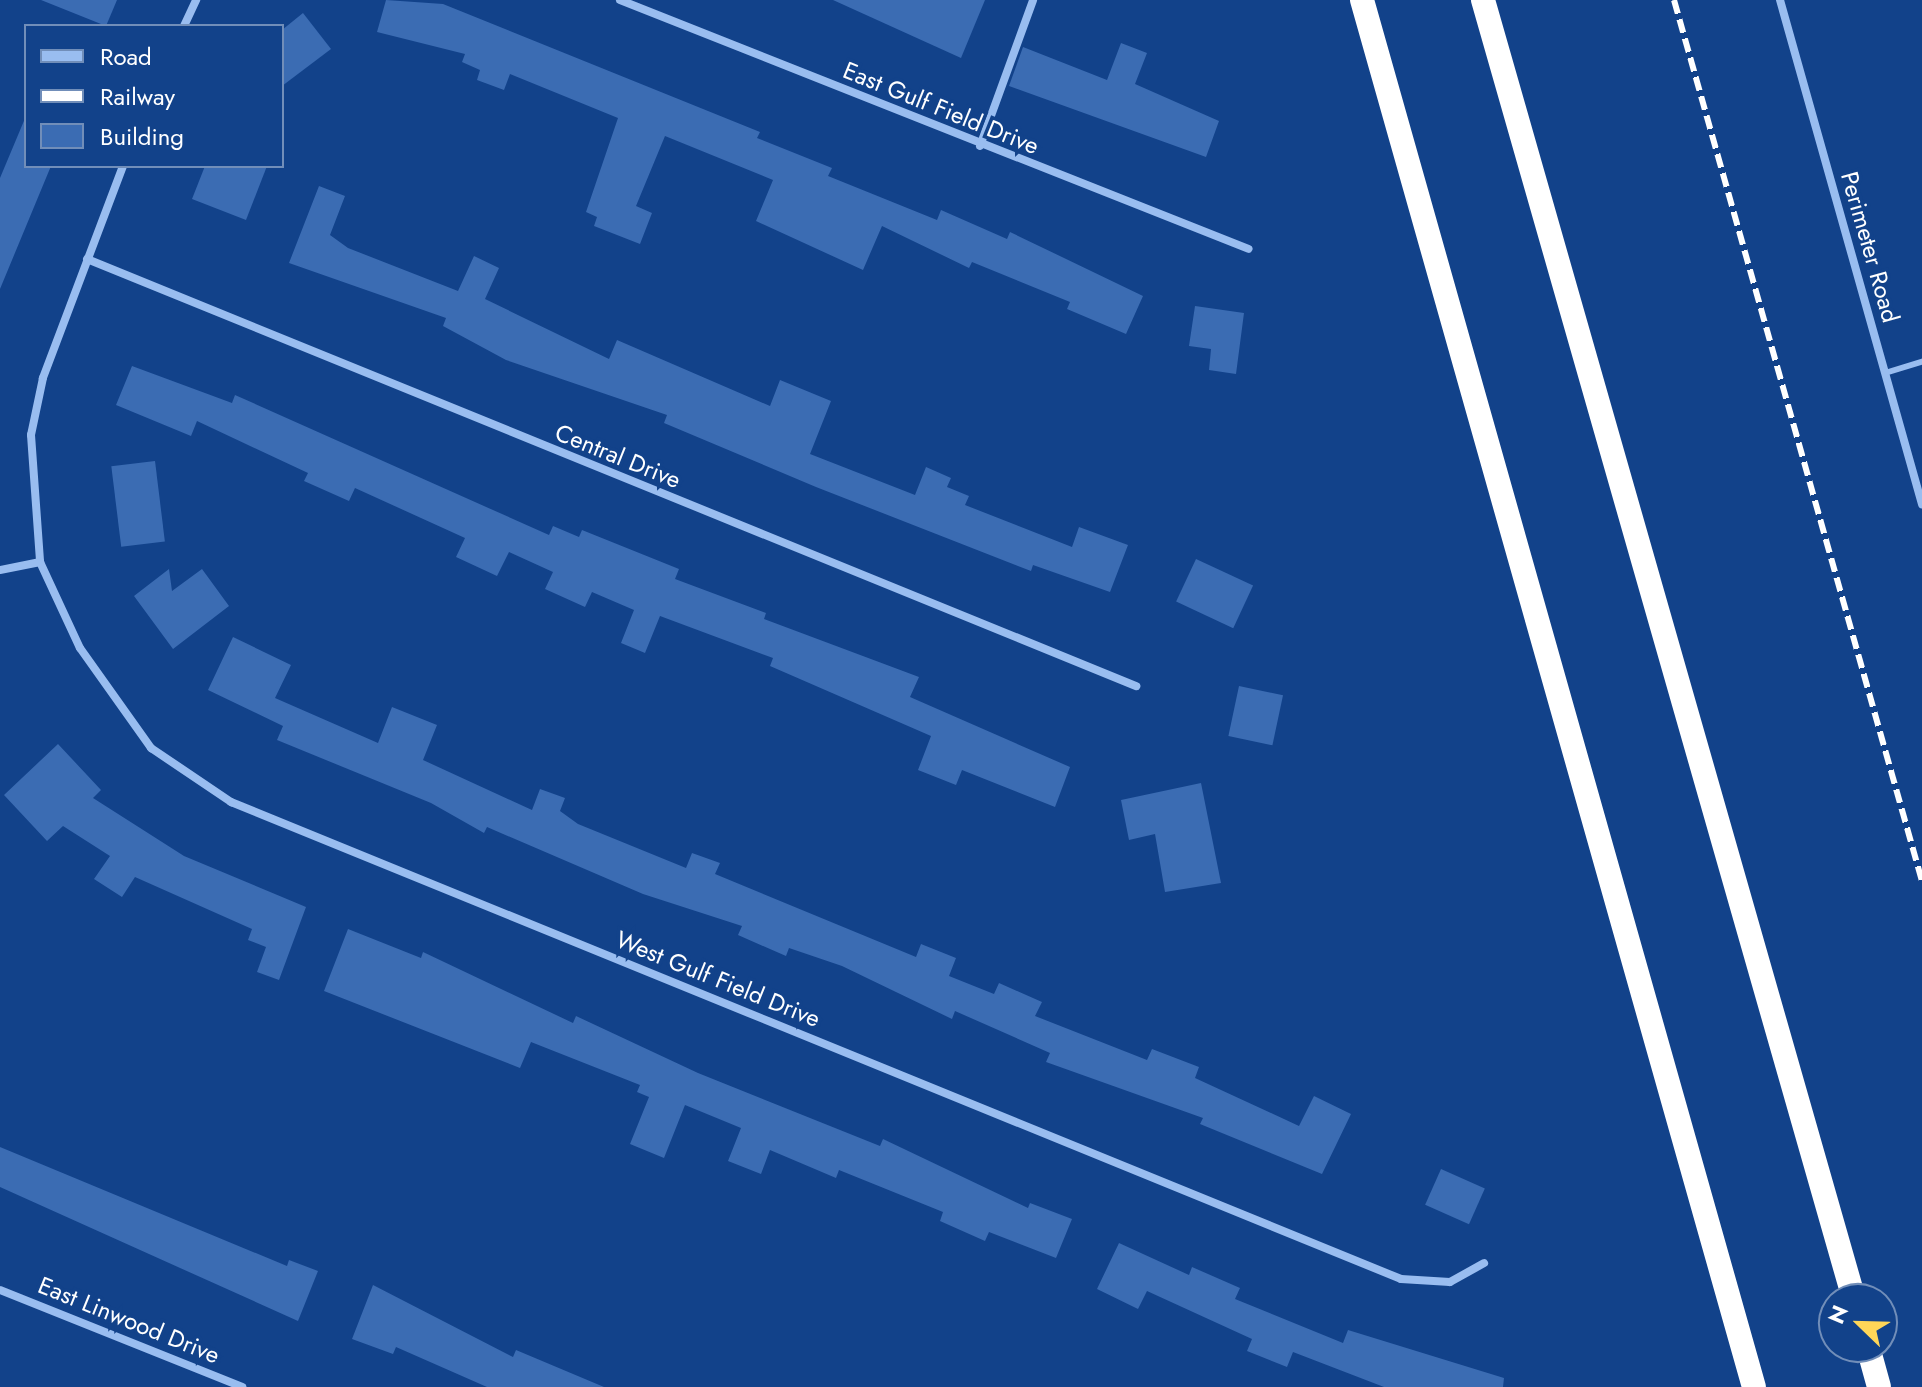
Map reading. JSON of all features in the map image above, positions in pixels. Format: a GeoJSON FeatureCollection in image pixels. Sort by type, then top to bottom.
{"type":"FeatureCollection","features":[{"type":"Feature","properties":{"kind":"highway"},"geometry":{"type":"LineString","coordinates":[[1362,0],[1754,1387]]}},
{"type":"Feature","properties":{"kind":"highway"},"geometry":{"type":"LineString","coordinates":[[1483,0],[1849,1283]]}},
{"type":"Feature","properties":{"kind":"highway"},"geometry":{"type":"LineString","coordinates":[[1872,1363],[1879,1387]]}},
{"type":"Feature","properties":{"kind":"street"},"geometry":{"type":"LineString","coordinates":[[185,24],[196,0]]}},
{"type":"Feature","properties":{"kind":"street","name":"East Gulf Field Drive"},"geometry":{"type":"LineString","coordinates":[[620,0],[980,146],[1249,249]]}},
{"type":"Feature","properties":{"kind":"street"},"geometry":{"type":"LineString","coordinates":[[980,146],[1033,0]]}},
{"type":"Feature","properties":{"kind":"street","name":"Perimeter Road"},"geometry":{"type":"LineString","coordinates":[[1780,0],[1922,504]]}},
{"type":"Feature","properties":{"kind":"street"},"geometry":{"type":"LineString","coordinates":[[0,570],[40,562],[31,435],[43,378],[122,168]]}},
{"type":"Feature","properties":{"kind":"street","name":"Central Drive"},"geometry":{"type":"LineString","coordinates":[[87,259],[1136,686]]}},
{"type":"Feature","properties":{"kind":"street","name":"West Gulf Field Drive"},"geometry":{"type":"LineString","coordinates":[[40,562],[80,648],[151,748],[231,802],[1401,1279],[1450,1282],[1484,1263]]}},
{"type":"Feature","properties":{"kind":"street","name":"East Linwood Drive"},"geometry":{"type":"LineString","coordinates":[[0,1290],[242,1387]]}},
{"type":"Feature","properties":{"kind":"lane"},"geometry":{"type":"LineString","coordinates":[[1885,373],[1922,362]]}},
{"type":"Feature","properties":{"kind":"building"},"geometry":{"type":"Polygon","coordinates":[[[41,0],[117,0],[107,24],[41,0]]]}},
{"type":"Feature","properties":{"kind":"building"},"geometry":{"type":"Polygon","coordinates":[[[386,0],[443,4],[760,132],[757,138],[832,168],[828,176],[937,220],[941,210],[1007,239],[1010,232],[1143,296],[1126,334],[1067,309],[1070,302],[972,262],[969,268],[882,226],[863,270],[756,221],[773,180],[665,136],[636,206],[652,213],[640,244],[594,226],[597,217],[586,212],[618,118],[510,74],[504,90],[477,80],[480,70],[462,62],[465,54],[377,32],[386,0]]]}},
{"type":"Feature","properties":{"kind":"building"},"geometry":{"type":"Polygon","coordinates":[[[833,0],[985,0],[961,58],[833,0]]]}},
{"type":"Feature","properties":{"kind":"building"},"geometry":{"type":"Polygon","coordinates":[[[303,13],[331,49],[284,84],[284,28],[303,13]]]}},
{"type":"Feature","properties":{"kind":"building"},"geometry":{"type":"Polygon","coordinates":[[[1121,43],[1147,53],[1135,84],[1219,121],[1206,157],[1009,86],[1023,47],[1107,80],[1121,43]]]}},
{"type":"Feature","properties":{"kind":"building"},"geometry":{"type":"Polygon","coordinates":[[[24,121],[24,168],[50,168],[0,289],[0,178],[24,121]]]}},
{"type":"Feature","properties":{"kind":"building"},"geometry":{"type":"Polygon","coordinates":[[[204,168],[266,168],[246,220],[192,199],[204,168]]]}},
{"type":"Feature","properties":{"kind":"building"},"geometry":{"type":"Polygon","coordinates":[[[319,186],[345,196],[330,235],[348,248],[458,291],[474,256],[499,268],[485,299],[609,359],[617,340],[770,406],[780,380],[831,401],[810,454],[915,495],[926,467],[951,478],[947,487],[969,496],[965,505],[1072,547],[1079,527],[1128,545],[1110,592],[1033,565],[1031,571],[816,487],[664,423],[667,415],[506,360],[443,326],[446,318],[289,263],[319,186]]]}},
{"type":"Feature","properties":{"kind":"building"},"geometry":{"type":"Polygon","coordinates":[[[1195,306],[1244,313],[1236,374],[1209,370],[1211,349],[1189,346],[1195,306]]]}},
{"type":"Feature","properties":{"kind":"building"},"geometry":{"type":"Polygon","coordinates":[[[132,366],[232,403],[235,395],[549,535],[553,526],[579,537],[582,530],[679,569],[675,579],[766,613],[764,619],[919,677],[910,697],[1070,767],[1055,807],[962,770],[956,785],[918,770],[931,736],[770,666],[773,658],[660,616],[645,653],[621,643],[634,610],[592,592],[585,607],[545,589],[553,572],[509,552],[497,576],[456,557],[465,538],[355,488],[349,501],[304,481],[308,473],[197,421],[191,436],[116,405],[132,366]]]}},
{"type":"Feature","properties":{"kind":"building"},"geometry":{"type":"Polygon","coordinates":[[[155,461],[165,541],[121,547],[111,466],[155,461]]]}},
{"type":"Feature","properties":{"kind":"building"},"geometry":{"type":"Polygon","coordinates":[[[1196,559],[1253,586],[1233,628],[1176,602],[1196,559]]]}},
{"type":"Feature","properties":{"kind":"building"},"geometry":{"type":"Polygon","coordinates":[[[169,569],[172,591],[202,569],[229,606],[173,649],[134,596],[169,569]]]}},
{"type":"Feature","properties":{"kind":"building"},"geometry":{"type":"Polygon","coordinates":[[[233,637],[291,665],[275,698],[378,743],[392,707],[437,725],[423,760],[532,810],[540,789],[565,798],[560,811],[578,824],[686,868],[692,853],[720,863],[715,874],[916,957],[921,944],[956,958],[949,976],[994,994],[999,983],[1042,1002],[1035,1016],[1147,1060],[1152,1049],[1199,1067],[1195,1078],[1299,1126],[1314,1096],[1351,1114],[1322,1174],[1200,1124],[1203,1118],[1046,1062],[1050,1053],[955,1011],[952,1019],[842,966],[789,948],[786,956],[738,935],[742,926],[643,894],[487,827],[484,833],[431,803],[277,740],[283,726],[208,690],[233,637]]]}},
{"type":"Feature","properties":{"kind":"building"},"geometry":{"type":"Polygon","coordinates":[[[1239,686],[1283,695],[1272,745],[1228,736],[1239,686]]]}},
{"type":"Feature","properties":{"kind":"building"},"geometry":{"type":"Polygon","coordinates":[[[58,744],[101,790],[93,798],[184,856],[306,907],[279,980],[257,972],[266,947],[248,940],[252,929],[135,877],[122,897],[94,879],[110,856],[63,826],[47,841],[4,795],[58,744]]]}},
{"type":"Feature","properties":{"kind":"building"},"geometry":{"type":"Polygon","coordinates":[[[1201,783],[1221,883],[1165,892],[1155,834],[1129,840],[1121,800],[1201,783]]]}},
{"type":"Feature","properties":{"kind":"building"},"geometry":{"type":"Polygon","coordinates":[[[348,929],[421,958],[423,952],[573,1023],[576,1016],[698,1073],[880,1146],[883,1139],[1028,1208],[1030,1203],[1072,1219],[1056,1258],[989,1232],[985,1241],[940,1221],[943,1212],[839,1170],[836,1178],[770,1150],[761,1174],[728,1161],[741,1128],[685,1105],[664,1158],[630,1144],[649,1097],[637,1092],[640,1085],[531,1042],[520,1068],[324,991],[348,929]]]}},
{"type":"Feature","properties":{"kind":"building"},"geometry":{"type":"Polygon","coordinates":[[[0,1147],[287,1266],[289,1260],[318,1271],[298,1321],[0,1187],[0,1147]]]}},
{"type":"Feature","properties":{"kind":"building"},"geometry":{"type":"Polygon","coordinates":[[[1441,1169],[1485,1189],[1469,1224],[1425,1205],[1441,1169]]]}},
{"type":"Feature","properties":{"kind":"building"},"geometry":{"type":"Polygon","coordinates":[[[1119,1243],[1189,1275],[1192,1267],[1240,1288],[1235,1299],[1343,1343],[1348,1330],[1504,1378],[1503,1387],[1384,1387],[1293,1352],[1287,1367],[1247,1351],[1252,1339],[1147,1291],[1138,1309],[1097,1289],[1119,1243]]]}},
{"type":"Feature","properties":{"kind":"building"},"geometry":{"type":"Polygon","coordinates":[[[373,1285],[513,1357],[516,1350],[604,1387],[487,1387],[396,1347],[393,1354],[352,1339],[373,1285]]]}},
{"type":"Feature","properties":{"kind":"railway"},"geometry":{"type":"LineString","coordinates":[[1674,0],[1922,881]]}}]}
